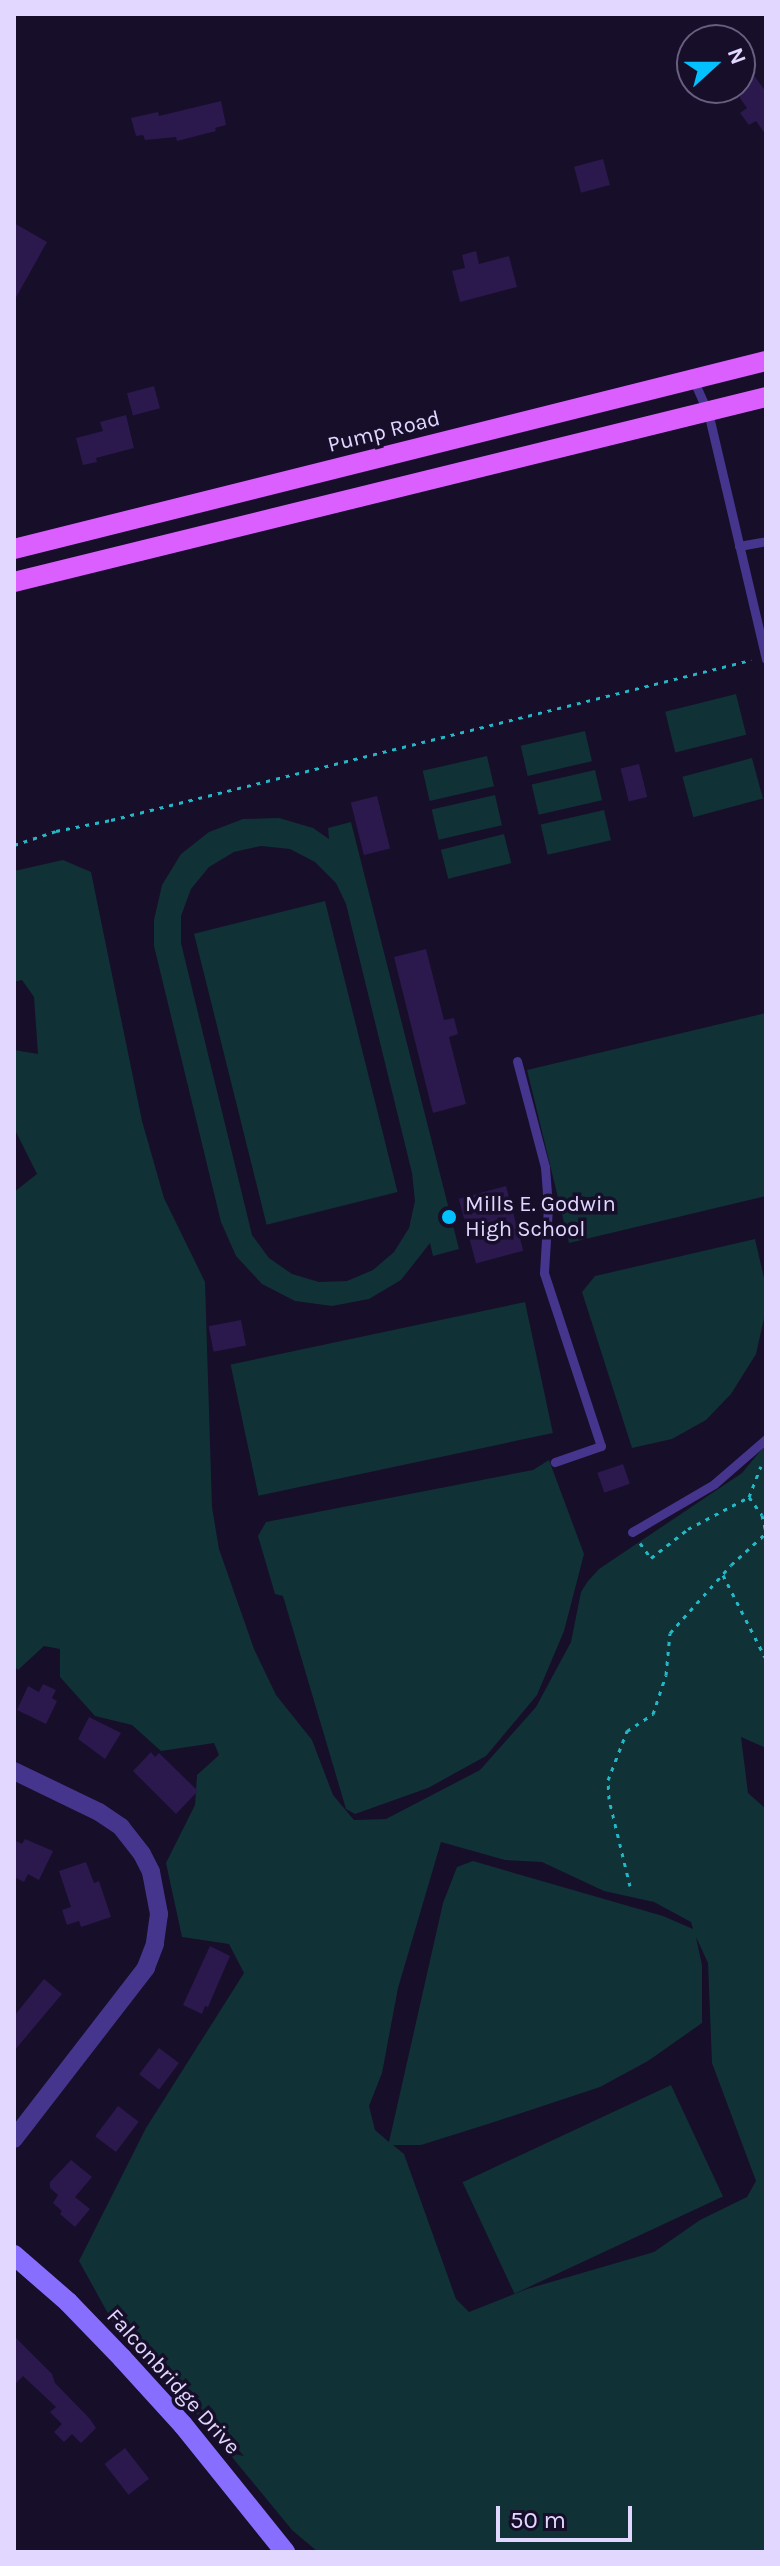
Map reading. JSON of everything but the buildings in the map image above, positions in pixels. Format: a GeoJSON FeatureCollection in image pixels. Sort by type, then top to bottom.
{"type":"FeatureCollection","features":[{"type":"Feature","properties":{"kind":"main road","name":"Pump Road"},"geometry":{"type":"LineString","coordinates":[[14,549],[766,361]]}},
{"type":"Feature","properties":{"kind":"main road"},"geometry":{"type":"LineString","coordinates":[[14,582],[766,397]]}},
{"type":"Feature","properties":{"kind":"street"},"geometry":{"type":"LineString","coordinates":[[14,1771],[99,1812],[121,1827],[151,1872],[159,1914],[155,1944],[146,1968],[14,2139]]}},
{"type":"Feature","properties":{"kind":"street","name":"Falconbridge Drive"},"geometry":{"type":"LineString","coordinates":[[14,2255],[68,2302],[122,2358],[183,2425],[285,2552]]}},
{"type":"Feature","properties":{"kind":"lane"},"geometry":{"type":"LineString","coordinates":[[693,379],[708,412],[766,657]]}},
{"type":"Feature","properties":{"kind":"lane"},"geometry":{"type":"LineString","coordinates":[[739,546],[766,541]]}},
{"type":"Feature","properties":{"kind":"lane"},"geometry":{"type":"LineString","coordinates":[[517,1061],[545,1167],[548,1207],[544,1273],[601,1446],[555,1462]]}},
{"type":"Feature","properties":{"kind":"lane"},"geometry":{"type":"LineString","coordinates":[[632,1532],[714,1484],[766,1439]]}},
{"type":"Feature","properties":{"kind":"path"},"geometry":{"type":"LineString","coordinates":[[14,845],[56,831],[766,657]]}},
{"type":"Feature","properties":{"kind":"path"},"geometry":{"type":"LineString","coordinates":[[632,1532],[651,1558],[688,1529],[749,1497],[761,1466]]}},
{"type":"Feature","properties":{"kind":"path"},"geometry":{"type":"LineString","coordinates":[[630,1886],[609,1799],[608,1780],[627,1731],[653,1714],[662,1695],[670,1633],[766,1533],[762,1515],[749,1497]]}},
{"type":"Feature","properties":{"kind":"path"},"geometry":{"type":"LineString","coordinates":[[723,1575],[766,1659]]}},
{"type":"Feature","properties":{"kind":"green space"},"geometry":{"type":"Polygon","coordinates":[[[736,694],[746,735],[675,752],[665,712],[736,694]]]}},
{"type":"Feature","properties":{"kind":"green space"},"geometry":{"type":"Polygon","coordinates":[[[585,731],[592,761],[528,776],[521,746],[585,731]]]}},
{"type":"Feature","properties":{"kind":"green space"},"geometry":{"type":"Polygon","coordinates":[[[487,756],[494,786],[430,801],[423,771],[487,756]]]}},
{"type":"Feature","properties":{"kind":"green space"},"geometry":{"type":"Polygon","coordinates":[[[752,758],[763,799],[693,817],[682,777],[752,758]]]}},
{"type":"Feature","properties":{"kind":"green space"},"geometry":{"type":"Polygon","coordinates":[[[595,770],[602,800],[539,815],[532,785],[595,770]]]}},
{"type":"Feature","properties":{"kind":"green space"},"geometry":{"type":"Polygon","coordinates":[[[495,795],[502,825],[439,840],[432,810],[495,795]]]}},
{"type":"Feature","properties":{"kind":"green space"},"geometry":{"type":"Polygon","coordinates":[[[604,810],[611,840],[548,855],[541,825],[604,810]]]}},
{"type":"Feature","properties":{"kind":"green space"},"geometry":{"type":"Polygon","coordinates":[[[279,818],[313,828],[329,839],[328,828],[351,822],[459,1249],[433,1256],[430,1243],[401,1280],[369,1299],[332,1306],[295,1301],[262,1284],[236,1256],[221,1222],[154,946],[154,920],[162,885],[181,854],[209,832],[243,819],[279,818]],[[261,846],[234,852],[209,867],[191,889],[181,916],[181,943],[252,1235],[269,1258],[292,1274],[319,1282],[347,1281],[373,1270],[394,1252],[409,1228],[415,1201],[412,1173],[346,904],[336,883],[315,862],[290,849],[261,846]]]}},
{"type":"Feature","properties":{"kind":"green space"},"geometry":{"type":"Polygon","coordinates":[[[504,834],[511,863],[448,879],[441,850],[504,834]]]}},
{"type":"Feature","properties":{"kind":"green space"},"geometry":{"type":"Polygon","coordinates":[[[63,860],[91,872],[142,1121],[164,1198],[205,1282],[212,1507],[219,1549],[254,1649],[276,1695],[312,1740],[333,1795],[354,1820],[386,1819],[480,1770],[536,1707],[571,1642],[581,1592],[588,1581],[599,1569],[742,1473],[766,1444],[766,1748],[741,1737],[748,1793],[766,1809],[766,2552],[318,2552],[292,2530],[171,2383],[121,2337],[79,2261],[146,2128],[244,1973],[229,1944],[182,1937],[166,1863],[195,1805],[197,1775],[219,1755],[214,1743],[161,1751],[132,1725],[95,1716],[60,1677],[60,1649],[44,1646],[18,1670],[14,1666],[14,1192],[37,1174],[14,1128],[14,1050],[38,1054],[34,997],[22,980],[14,982],[14,871],[63,860]],[[441,1842],[398,1988],[382,2073],[369,2106],[375,2130],[389,2142],[443,1903],[457,1867],[473,1861],[663,1916],[693,1929],[691,1922],[654,1902],[604,1891],[542,1862],[505,1860],[441,1842]],[[696,1937],[702,1965],[702,2023],[648,2061],[600,2087],[491,2123],[421,2145],[393,2145],[404,2154],[456,2299],[469,2312],[527,2289],[654,2252],[700,2220],[747,2197],[756,2181],[712,2063],[708,1963],[696,1937]]]}},
{"type":"Feature","properties":{"kind":"green space"},"geometry":{"type":"Polygon","coordinates":[[[325,901],[398,1192],[267,1225],[194,934],[325,901]]]}},
{"type":"Feature","properties":{"kind":"green space"},"geometry":{"type":"Polygon","coordinates":[[[766,1013],[766,1196],[569,1243],[527,1070],[766,1013]]]}},
{"type":"Feature","properties":{"kind":"green space"},"geometry":{"type":"Polygon","coordinates":[[[755,1239],[764,1278],[765,1314],[756,1354],[731,1394],[706,1420],[672,1439],[632,1448],[582,1292],[595,1276],[755,1239]]]}},
{"type":"Feature","properties":{"kind":"green space"},"geometry":{"type":"Polygon","coordinates":[[[525,1302],[553,1433],[258,1496],[231,1365],[525,1302]]]}},
{"type":"Feature","properties":{"kind":"green space"},"geometry":{"type":"Polygon","coordinates":[[[549,1460],[584,1554],[564,1631],[537,1695],[486,1756],[428,1788],[355,1814],[346,1809],[283,1596],[275,1594],[258,1536],[266,1522],[533,1470],[549,1460]]]}},
{"type":"Feature","properties":{"kind":"green space"},"geometry":{"type":"Polygon","coordinates":[[[671,2085],[723,2196],[515,2294],[463,2182],[671,2085]]]}},
{"type":"Feature","properties":{"kind":"place","name":"Mills E. Godwin High School"},"geometry":{"type":"Point","coordinates":[449,1217]}}]}
